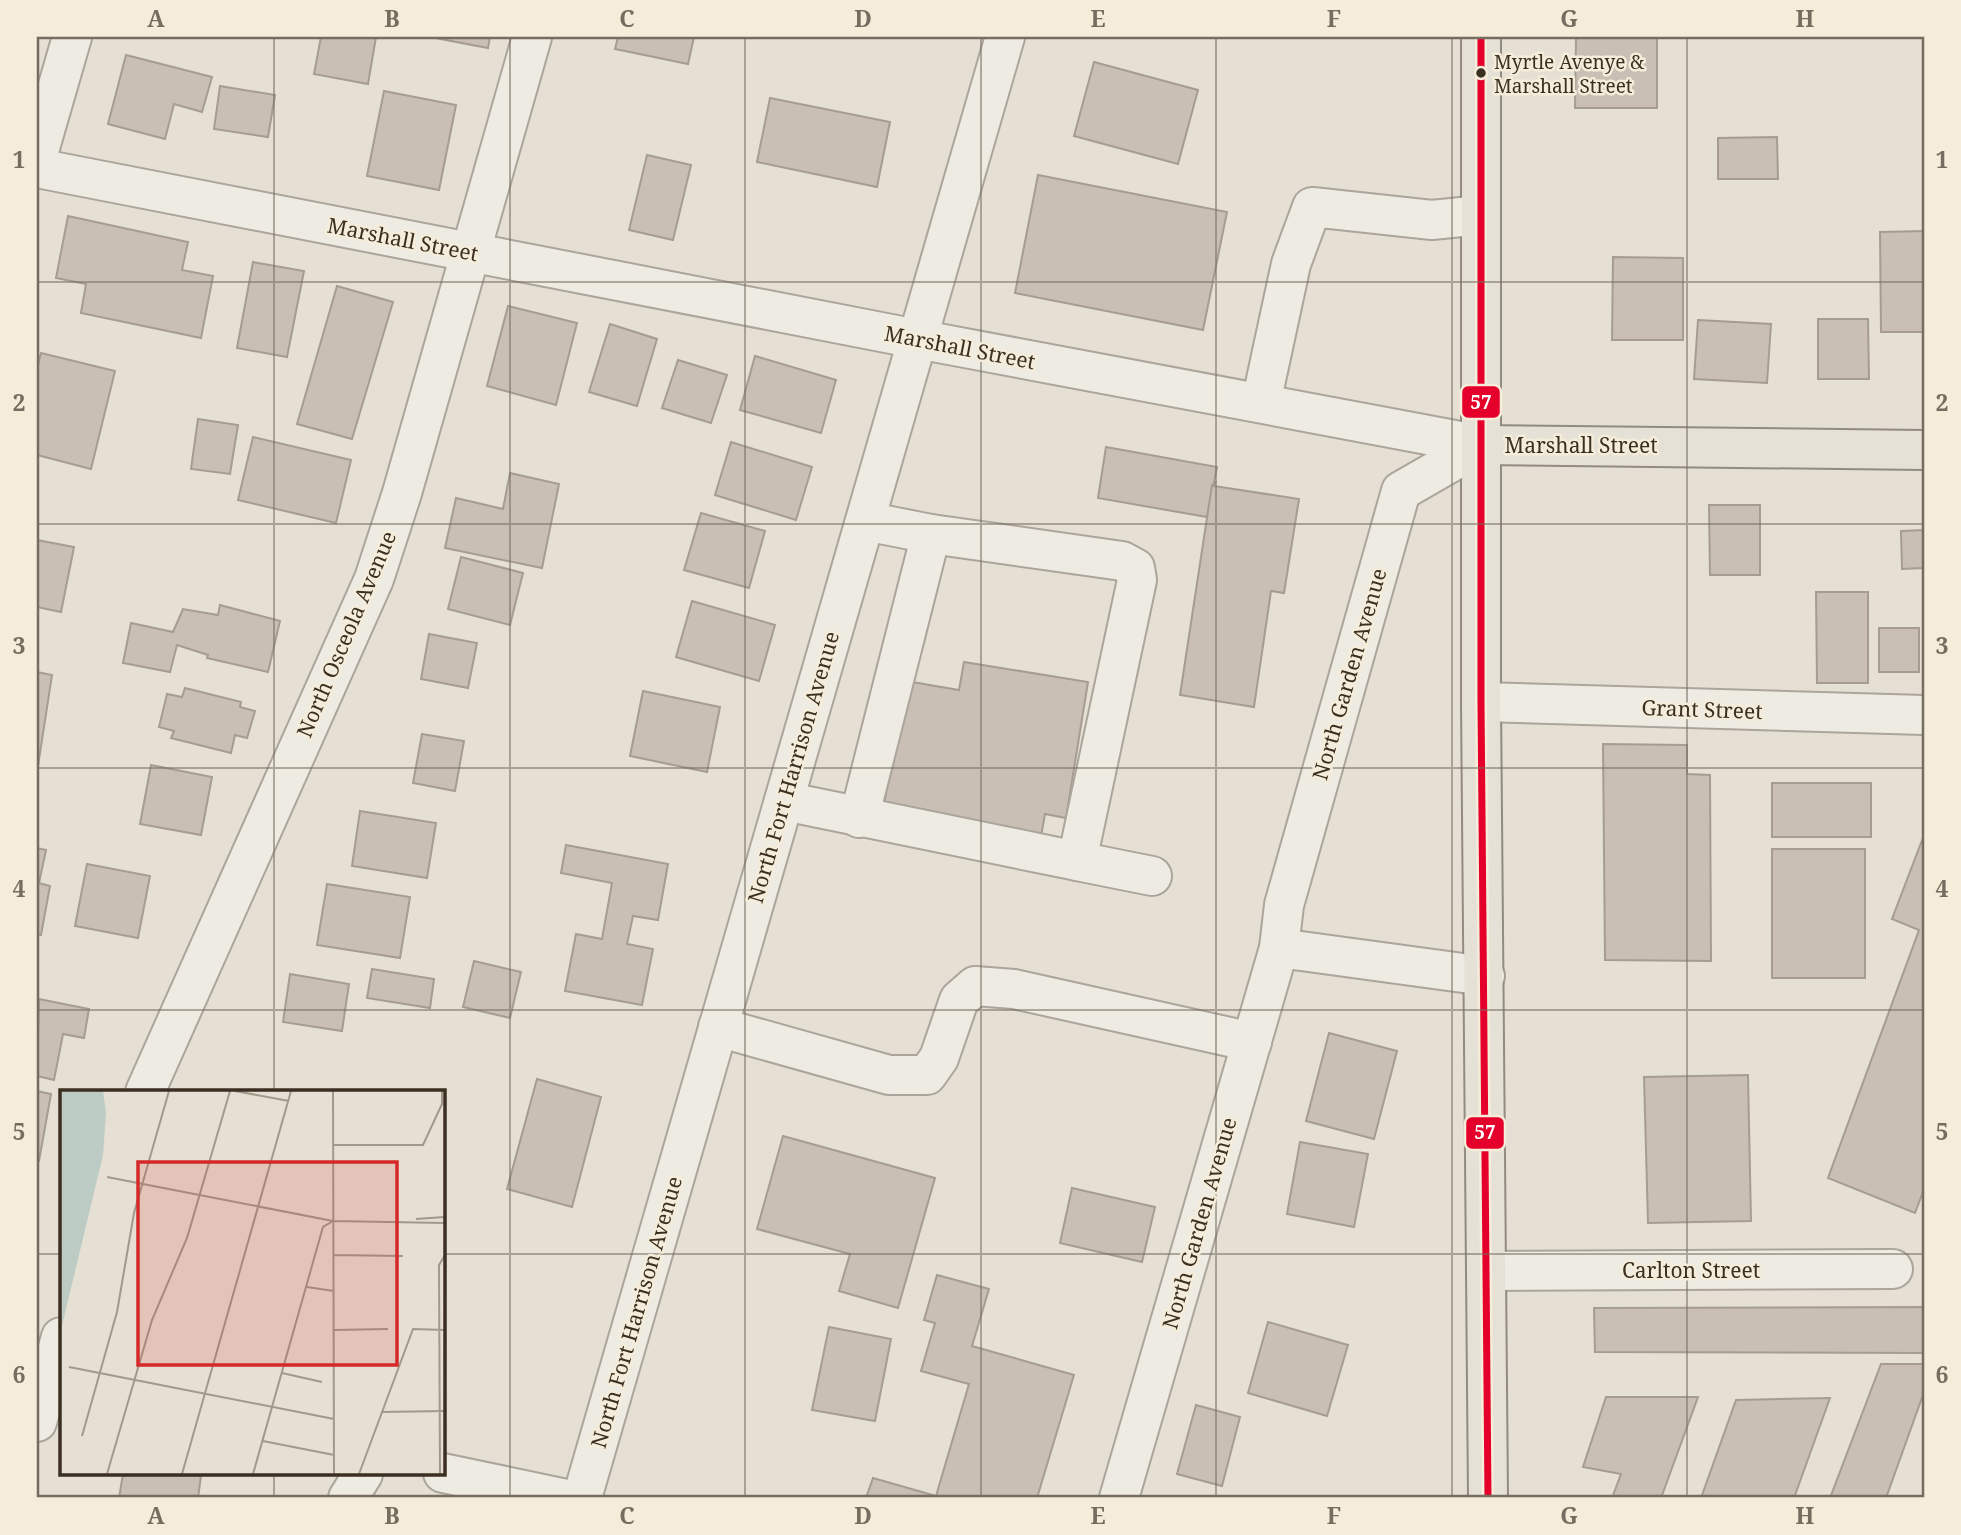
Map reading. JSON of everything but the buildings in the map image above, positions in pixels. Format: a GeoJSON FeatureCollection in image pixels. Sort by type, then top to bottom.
{"type":"FeatureCollection","features":[{"type":"Feature","properties":{"kind":"main road"},"geometry":{"type":"LineString","coordinates":[[1481,37],[1481,702],[1488,1498]]}},
{"type":"Feature","properties":{"kind":"main road","name":"Marshall Street"},"geometry":{"type":"LineString","coordinates":[[1481,445],[1913,447]]}},
{"type":"Feature","properties":{"kind":"street"},"geometry":{"type":"LineString","coordinates":[[37,158],[72,37]]}},
{"type":"Feature","properties":{"kind":"street","name":"North Osceola Avenue"},"geometry":{"type":"LineString","coordinates":[[146,1090],[374,579],[402,492],[532,37]]}},
{"type":"Feature","properties":{"kind":"street","name":"North Fort Harrison Avenue"},"geometry":{"type":"LineString","coordinates":[[582,1498],[1005,37]]}},
{"type":"Feature","properties":{"kind":"street","name":"Marshall Street"},"geometry":{"type":"LineString","coordinates":[[37,168],[917,339],[1481,445]]}},
{"type":"Feature","properties":{"kind":"street"},"geometry":{"type":"LineString","coordinates":[[1261,403],[1291,264],[1312,207],[1432,220],[1481,215]]}},
{"type":"Feature","properties":{"kind":"street","name":"North Garden Avenue"},"geometry":{"type":"LineString","coordinates":[[1119,1498],[1279,948],[1284,905],[1401,491],[1481,445]]}},
{"type":"Feature","properties":{"kind":"street"},"geometry":{"type":"LineString","coordinates":[[864,521],[931,534],[1122,561],[1135,568],[1137,580],[1077,861]]}},
{"type":"Feature","properties":{"kind":"street"},"geometry":{"type":"LineString","coordinates":[[859,818],[931,534]]}},
{"type":"Feature","properties":{"kind":"street","name":"Grant Street"},"geometry":{"type":"LineString","coordinates":[[1481,702],[1924,715]]}},
{"type":"Feature","properties":{"kind":"street"},"geometry":{"type":"LineString","coordinates":[[783,801],[1152,876]]}},
{"type":"Feature","properties":{"kind":"street"},"geometry":{"type":"LineString","coordinates":[[1279,948],[1485,976]]}},
{"type":"Feature","properties":{"kind":"street"},"geometry":{"type":"LineString","coordinates":[[718,1027],[889,1075],[927,1075],[939,1058],[959,1000],[975,986],[1014,989],[1252,1042]]}},
{"type":"Feature","properties":{"kind":"street","name":"Carlton Street"},"geometry":{"type":"LineString","coordinates":[[1488,1271],[1893,1269]]}},
{"type":"Feature","properties":{"kind":"street"},"geometry":{"type":"LineString","coordinates":[[37,1422],[60,1341]]}},
{"type":"Feature","properties":{"kind":"street"},"geometry":{"type":"LineString","coordinates":[[444,1473],[562,1498]]}},
{"type":"Feature","properties":{"kind":"street"},"geometry":{"type":"LineString","coordinates":[[348,1498],[362,1476]]}},
{"type":"Feature","properties":{"kind":"transit line","name":"57"},"geometry":{"type":"LineString","coordinates":[[1481,37],[1481,702],[1488,1498]]}},
{"type":"Feature","properties":{"kind":"place","name":"Myrtle Avenye & Marshall Street"},"geometry":{"type":"Point","coordinates":[1481,73]}}]}
